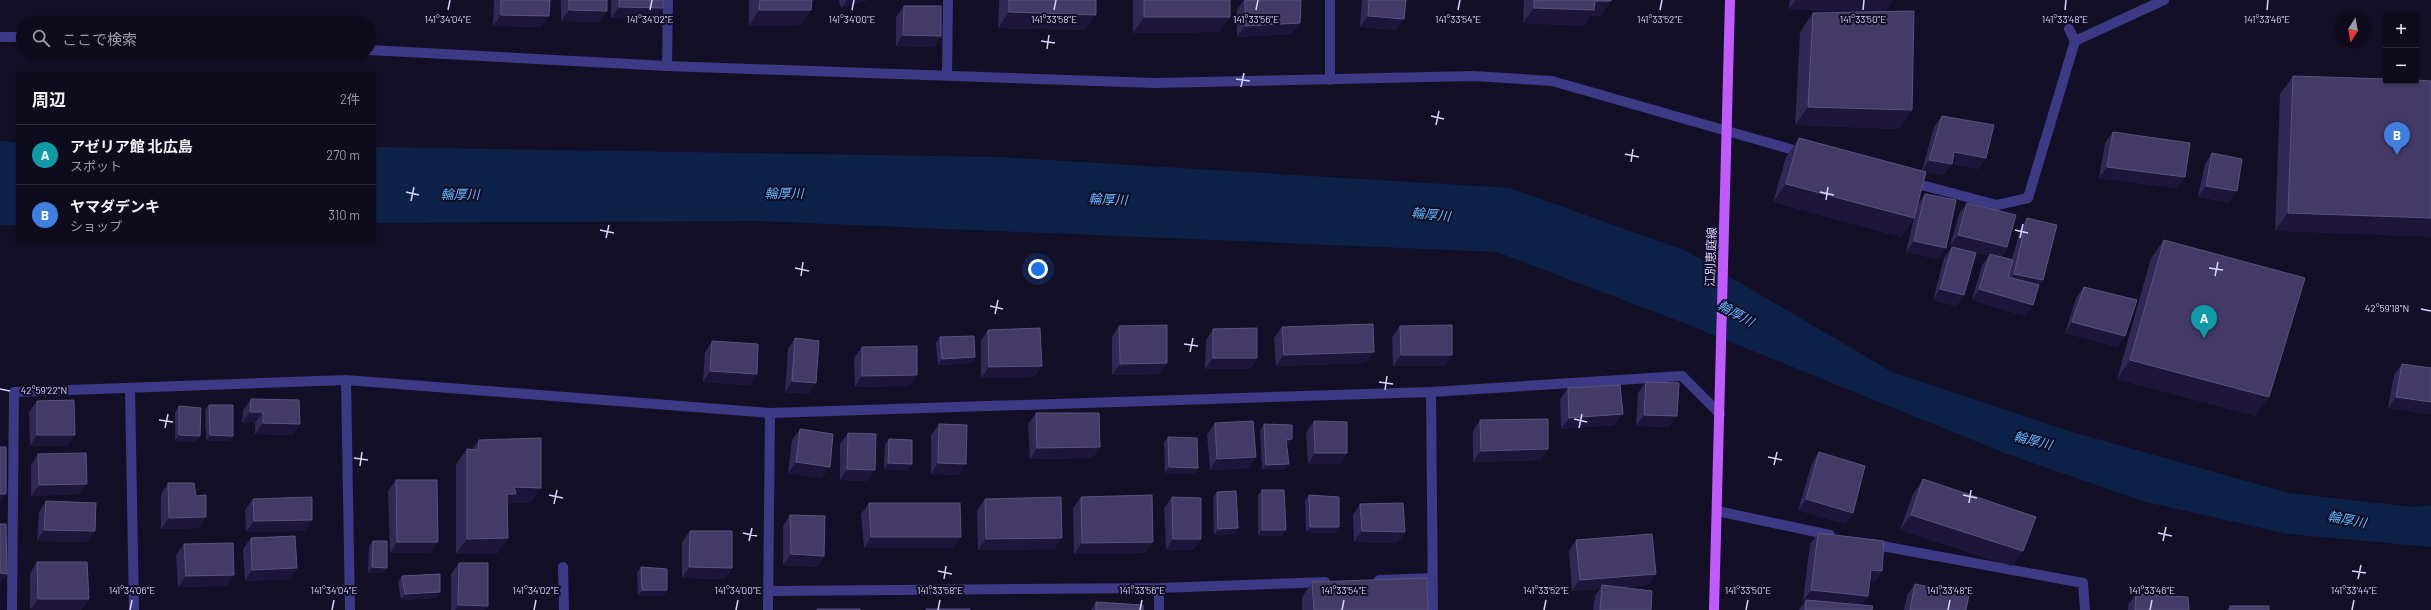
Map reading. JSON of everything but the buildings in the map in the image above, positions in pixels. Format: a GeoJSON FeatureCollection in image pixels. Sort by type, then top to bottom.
{"type":"FeatureCollection","features":[{"type":"Feature","properties":{"kind":"main road","name":"江別恵庭線"},"geometry":{"type":"LineString","coordinates":[[1714,610],[1721,393],[1730,0]]}},
{"type":"Feature","properties":{"kind":"street"},"geometry":{"type":"LineString","coordinates":[[667,66],[668,0]]}},
{"type":"Feature","properties":{"kind":"street"},"geometry":{"type":"LineString","coordinates":[[947,74],[948,0]]}},
{"type":"Feature","properties":{"kind":"street"},"geometry":{"type":"LineString","coordinates":[[1330,0],[1330,80]]}},
{"type":"Feature","properties":{"kind":"street"},"geometry":{"type":"LineString","coordinates":[[2075,41],[2164,0]]}},
{"type":"Feature","properties":{"kind":"street"},"geometry":{"type":"LineString","coordinates":[[1897,178],[1997,206],[2028,198],[2075,41],[2069,29]]}},
{"type":"Feature","properties":{"kind":"street"},"geometry":{"type":"LineString","coordinates":[[0,37],[16,37]]}},
{"type":"Feature","properties":{"kind":"street"},"geometry":{"type":"LineString","coordinates":[[376,50],[667,66],[947,74],[1155,83],[1473,76],[1552,81],[1813,155]]}},
{"type":"Feature","properties":{"kind":"street"},"geometry":{"type":"LineString","coordinates":[[12,610],[14,392],[346,380],[770,413],[1431,392],[1682,376],[1720,414]]}},
{"type":"Feature","properties":{"kind":"street"},"geometry":{"type":"LineString","coordinates":[[346,380],[350,610]]}},
{"type":"Feature","properties":{"kind":"street"},"geometry":{"type":"LineString","coordinates":[[130,389],[134,610]]}},
{"type":"Feature","properties":{"kind":"street"},"geometry":{"type":"LineString","coordinates":[[1431,392],[1433,610]]}},
{"type":"Feature","properties":{"kind":"street"},"geometry":{"type":"LineString","coordinates":[[768,610],[770,413]]}},
{"type":"Feature","properties":{"kind":"street"},"geometry":{"type":"LineString","coordinates":[[1717,511],[1844,538]]}},
{"type":"Feature","properties":{"kind":"street"},"geometry":{"type":"LineString","coordinates":[[1859,542],[1919,555],[2083,583],[2084,610]]}},
{"type":"Feature","properties":{"kind":"street"},"geometry":{"type":"LineString","coordinates":[[563,567],[564,610]]}},
{"type":"Feature","properties":{"kind":"street"},"geometry":{"type":"LineString","coordinates":[[1370,580],[1433,578]]}},
{"type":"Feature","properties":{"kind":"street"},"geometry":{"type":"LineString","coordinates":[[769,591],[1159,588],[1339,581]]}},
{"type":"Feature","properties":{"kind":"street"},"geometry":{"type":"LineString","coordinates":[[1159,588],[1159,610]]}},
{"type":"Feature","properties":{"kind":"water"},"geometry":{"type":"Polygon","coordinates":[[[0,141],[16,142],[16,225],[0,225],[0,141]]]}},
{"type":"Feature","properties":{"kind":"water","name":"輪厚川"},"geometry":{"type":"Polygon","coordinates":[[[376,147],[1000,157],[1510,188],[1686,251],[1892,372],[2065,430],[2289,493],[2413,507],[2431,505],[2431,547],[2288,534],[2146,502],[2007,454],[1689,325],[1497,252],[757,221],[376,223],[376,147]]]}},
{"type":"Feature","properties":{"kind":"place","name":"ヤマダデンキ"},"geometry":{"type":"Point","coordinates":[2397,155]}},
{"type":"Feature","properties":{"kind":"place","name":"アゼリア館 北広島"},"geometry":{"type":"Point","coordinates":[2204,338]}}]}
